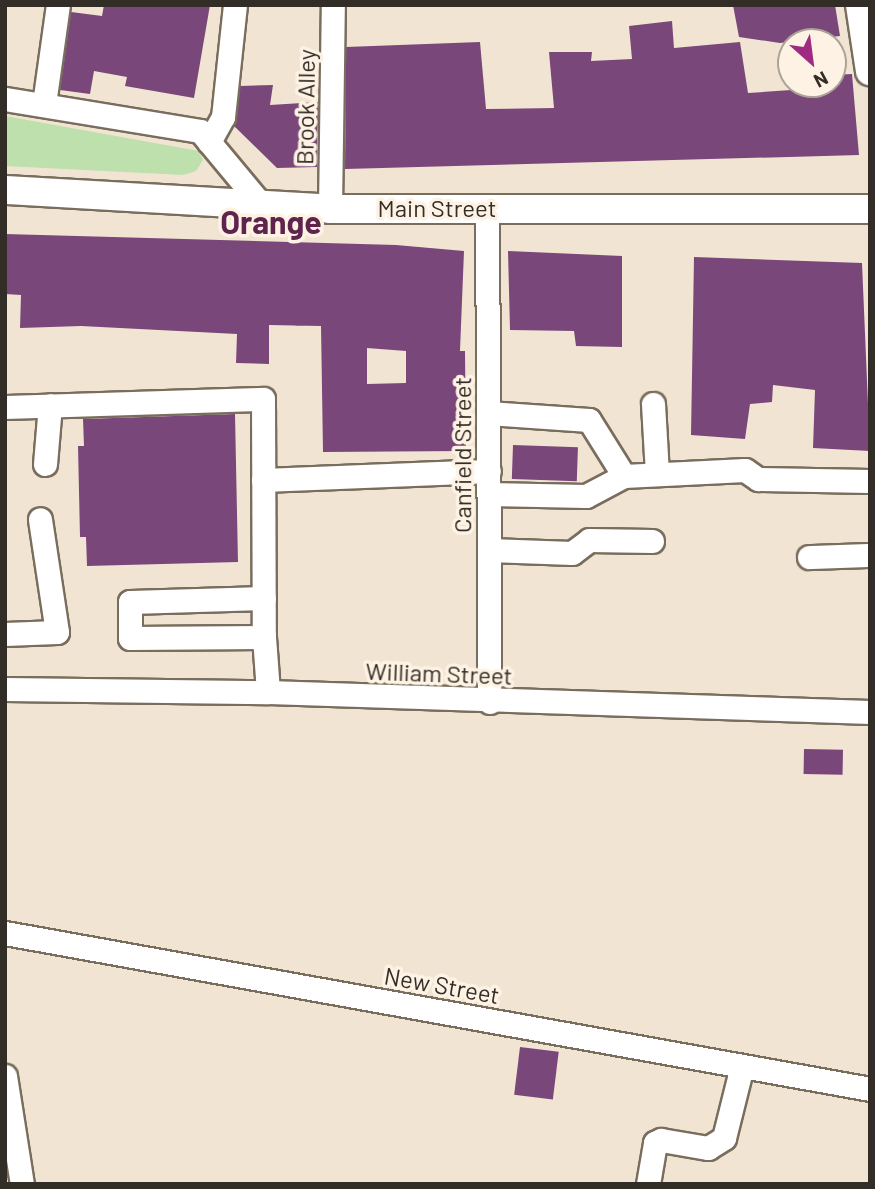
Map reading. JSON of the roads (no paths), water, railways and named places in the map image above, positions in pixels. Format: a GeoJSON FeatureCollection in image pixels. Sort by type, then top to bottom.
{"type":"FeatureCollection","features":[{"type":"Feature","properties":{"kind":"main road"},"geometry":{"type":"LineString","coordinates":[[864,22],[870,71]]}},
{"type":"Feature","properties":{"kind":"main road","name":"Main Street"},"geometry":{"type":"LineString","coordinates":[[5,190],[330,209],[870,209]]}},
{"type":"Feature","properties":{"kind":"street"},"geometry":{"type":"LineString","coordinates":[[44,104],[58,5]]}},
{"type":"Feature","properties":{"kind":"street"},"geometry":{"type":"LineString","coordinates":[[209,142],[222,117],[235,5]]}},
{"type":"Feature","properties":{"kind":"street","name":"Brook Alley"},"geometry":{"type":"LineString","coordinates":[[330,209],[333,5]]}},
{"type":"Feature","properties":{"kind":"street"},"geometry":{"type":"LineString","coordinates":[[5,99],[200,131],[263,207]]}},
{"type":"Feature","properties":{"kind":"street","name":"Canfield Street"},"geometry":{"type":"LineString","coordinates":[[487,208],[490,702]]}},
{"type":"Feature","properties":{"kind":"street"},"geometry":{"type":"LineString","coordinates":[[5,407],[263,399],[264,637],[268,692]]}},
{"type":"Feature","properties":{"kind":"street"},"geometry":{"type":"LineString","coordinates":[[653,404],[657,474]]}},
{"type":"Feature","properties":{"kind":"street"},"geometry":{"type":"LineString","coordinates":[[45,464],[50,405]]}},
{"type":"Feature","properties":{"kind":"street"},"geometry":{"type":"LineString","coordinates":[[488,413],[589,420],[624,476]]}},
{"type":"Feature","properties":{"kind":"street"},"geometry":{"type":"LineString","coordinates":[[263,480],[489,483],[586,496],[624,476],[657,474],[745,470],[758,479],[870,481]]}},
{"type":"Feature","properties":{"kind":"street"},"geometry":{"type":"LineString","coordinates":[[5,634],[57,632],[40,519]]}},
{"type":"Feature","properties":{"kind":"street"},"geometry":{"type":"LineString","coordinates":[[489,550],[572,553],[589,540],[652,541]]}},
{"type":"Feature","properties":{"kind":"street"},"geometry":{"type":"LineString","coordinates":[[809,557],[870,555]]}},
{"type":"Feature","properties":{"kind":"street"},"geometry":{"type":"LineString","coordinates":[[264,598],[130,602],[130,638],[264,637]]}},
{"type":"Feature","properties":{"kind":"street","name":"William Street"},"geometry":{"type":"LineString","coordinates":[[5,689],[268,692],[490,702],[870,712]]}},
{"type":"Feature","properties":{"kind":"street","name":"New Street"},"geometry":{"type":"LineString","coordinates":[[5,933],[870,1089]]}},
{"type":"Feature","properties":{"kind":"street"},"geometry":{"type":"LineString","coordinates":[[648,1184],[655,1143],[661,1140],[708,1148],[724,1138],[742,1066]]}},
{"type":"Feature","properties":{"kind":"street"},"geometry":{"type":"LineString","coordinates":[[5,1076],[22,1184]]}},
{"type":"Feature","properties":{"kind":"district","name":"Orange"},"geometry":{"type":"Point","coordinates":[271,221]}}]}
